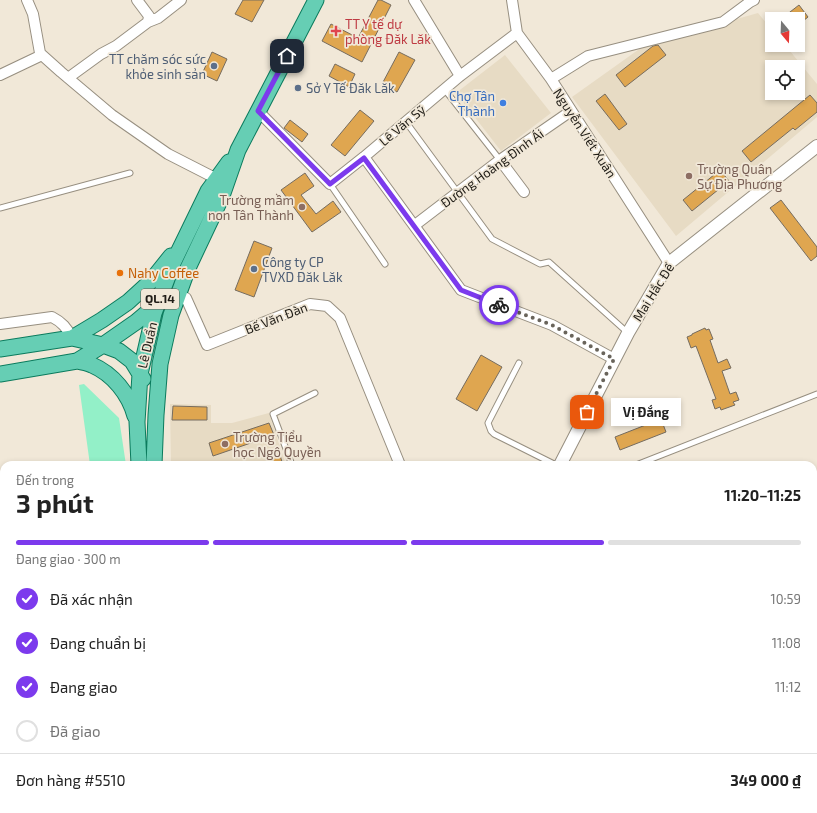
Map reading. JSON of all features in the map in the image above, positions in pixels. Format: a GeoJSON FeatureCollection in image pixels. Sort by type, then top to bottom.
{"type":"FeatureCollection","features":[{"type":"Feature","properties":{"kind":"main road","name":"Lê Duẩn"},"geometry":{"type":"LineString","coordinates":[[154,461],[160,364],[171,315],[178,295],[188,268],[222,196],[238,150],[316,0]]}},
{"type":"Feature","properties":{"kind":"main road","name":"Lê Duẩn"},"geometry":{"type":"LineString","coordinates":[[139,461],[137,422],[140,374],[154,314],[173,263],[208,191],[238,150]]}},
{"type":"Feature","properties":{"kind":"main road"},"geometry":{"type":"LineString","coordinates":[[72,338],[102,320],[134,297],[151,281],[184,240]]}},
{"type":"Feature","properties":{"kind":"main road"},"geometry":{"type":"LineString","coordinates":[[0,374],[77,361],[136,322],[149,311],[160,297],[188,268]]}},
{"type":"Feature","properties":{"kind":"main road"},"geometry":{"type":"LineString","coordinates":[[72,338],[77,361]]}},
{"type":"Feature","properties":{"kind":"main road"},"geometry":{"type":"LineString","coordinates":[[0,349],[72,338],[103,345],[119,351],[132,361],[140,374],[151,395],[156,415]]}},
{"type":"Feature","properties":{"kind":"main road"},"geometry":{"type":"LineString","coordinates":[[77,361],[92,366],[105,373],[118,384],[128,396],[137,422]]}},
{"type":"Feature","properties":{"kind":"street"},"geometry":{"type":"LineString","coordinates":[[27,0],[33,14],[40,53],[42,55],[112,115],[168,154],[217,179]]}},
{"type":"Feature","properties":{"kind":"street"},"geometry":{"type":"LineString","coordinates":[[137,0],[149,16],[148,22]]}},
{"type":"Feature","properties":{"kind":"street"},"geometry":{"type":"LineString","coordinates":[[68,78],[101,54],[116,46],[148,22],[158,18],[181,0]]}},
{"type":"Feature","properties":{"kind":"street"},"geometry":{"type":"LineString","coordinates":[[414,0],[460,76]]}},
{"type":"Feature","properties":{"kind":"street","name":"Nguyễn Viết Xuân"},"geometry":{"type":"LineString","coordinates":[[513,0],[517,33],[551,79],[570,111],[669,262]]}},
{"type":"Feature","properties":{"kind":"street"},"geometry":{"type":"LineString","coordinates":[[551,79],[588,56],[723,22],[754,0]]}},
{"type":"Feature","properties":{"kind":"street","name":"Lê Văn Sỹ"},"geometry":{"type":"LineString","coordinates":[[330,184],[364,158],[460,76],[517,33]]}},
{"type":"Feature","properties":{"kind":"street"},"geometry":{"type":"LineString","coordinates":[[0,75],[42,55]]}},
{"type":"Feature","properties":{"kind":"street"},"geometry":{"type":"LineString","coordinates":[[258,111],[330,184]]}},
{"type":"Feature","properties":{"kind":"street","name":"Đường Hoàng Đình Ái"},"geometry":{"type":"LineString","coordinates":[[415,225],[500,160],[570,111]]}},
{"type":"Feature","properties":{"kind":"street","name":"Mai Hắc Đế"},"geometry":{"type":"LineString","coordinates":[[562,461],[614,359],[669,262],[817,146]]}},
{"type":"Feature","properties":{"kind":"street"},"geometry":{"type":"LineString","coordinates":[[364,158],[415,225],[461,290],[552,325],[614,359]]}},
{"type":"Feature","properties":{"kind":"street"},"geometry":{"type":"LineString","coordinates":[[500,160],[524,192]]}},
{"type":"Feature","properties":{"kind":"street","name":"Bế Văn Đàn"},"geometry":{"type":"LineString","coordinates":[[178,295],[186,298],[207,345],[310,304],[327,306],[340,318],[395,461]]}},
{"type":"Feature","properties":{"kind":"street"},"geometry":{"type":"LineString","coordinates":[[2,321],[52,317],[60,321],[67,328],[72,338]]}},
{"type":"Feature","properties":{"kind":"lane"},"geometry":{"type":"LineString","coordinates":[[445,90],[500,160]]}},
{"type":"Feature","properties":{"kind":"lane"},"geometry":{"type":"LineString","coordinates":[[406,122],[492,239],[540,264],[549,262],[628,333]]}},
{"type":"Feature","properties":{"kind":"lane"},"geometry":{"type":"LineString","coordinates":[[0,208],[130,173]]}},
{"type":"Feature","properties":{"kind":"lane"},"geometry":{"type":"LineString","coordinates":[[330,184],[385,264]]}},
{"type":"Feature","properties":{"kind":"lane"},"geometry":{"type":"LineString","coordinates":[[519,363],[488,423],[489,428],[494,434],[548,461]]}},
{"type":"Feature","properties":{"kind":"lane"},"geometry":{"type":"LineString","coordinates":[[290,461],[272,414],[315,393]]}},
{"type":"Feature","properties":{"kind":"lane"},"geometry":{"type":"LineString","coordinates":[[646,461],[817,394]]}},
{"type":"Feature","properties":{"kind":"shaded area","name":"Trường Quân Sự Địa Phương"},"geometry":{"type":"Polygon","coordinates":[[[758,13],[765,22],[765,52],[791,52],[797,60],[765,60],[765,100],[805,100],[805,69],[817,84],[817,117],[676,236],[572,97],[645,45],[758,13]]]}},
{"type":"Feature","properties":{"kind":"shaded area","name":"Chợ Tân Thành"},"geometry":{"type":"Polygon","coordinates":[[[505,55],[551,113],[501,151],[456,93],[505,55]]]}},
{"type":"Feature","properties":{"kind":"shaded area","name":"Trường Tiểu học Ngô Quyền"},"geometry":{"type":"Polygon","coordinates":[[[170,404],[211,405],[211,423],[232,423],[269,413],[285,461],[171,461],[170,404]]]}},
{"type":"Feature","properties":{"kind":"green space"},"geometry":{"type":"Polygon","coordinates":[[[84,384],[119,418],[125,461],[89,461],[79,385],[84,384]]]}},
{"type":"Feature","properties":{"kind":"building"},"geometry":{"type":"Polygon","coordinates":[[[243,0],[264,0],[252,22],[235,14],[243,0]]]}},
{"type":"Feature","properties":{"kind":"building","name":"TT Y tế dự phòng Đăk Lăk"},"geometry":{"type":"Polygon","coordinates":[[[378,0],[391,5],[362,62],[322,41],[331,24],[358,38],[378,0]]]}},
{"type":"Feature","properties":{"kind":"building"},"geometry":{"type":"Polygon","coordinates":[[[799,5],[804,12],[790,12],[799,5]]]}},
{"type":"Feature","properties":{"kind":"building"},"geometry":{"type":"Polygon","coordinates":[[[658,45],[666,55],[625,87],[616,75],[653,46],[658,45]]]}},
{"type":"Feature","properties":{"kind":"building","name":"TT chăm sóc sức khỏe sinh sản"},"geometry":{"type":"Polygon","coordinates":[[[212,52],[227,59],[217,81],[202,74],[212,52]]]}},
{"type":"Feature","properties":{"kind":"building"},"geometry":{"type":"Polygon","coordinates":[[[399,52],[415,60],[397,92],[382,84],[399,52]]]}},
{"type":"Feature","properties":{"kind":"building"},"geometry":{"type":"Polygon","coordinates":[[[335,64],[355,74],[349,87],[329,76],[335,64]]]}},
{"type":"Feature","properties":{"kind":"building"},"geometry":{"type":"Polygon","coordinates":[[[605,94],[627,124],[619,130],[596,101],[605,94]]]}},
{"type":"Feature","properties":{"kind":"building"},"geometry":{"type":"Polygon","coordinates":[[[810,95],[817,103],[817,112],[795,130],[793,128],[751,162],[742,151],[810,95]]]}},
{"type":"Feature","properties":{"kind":"building"},"geometry":{"type":"Polygon","coordinates":[[[360,110],[374,121],[345,156],[331,145],[360,110]]]}},
{"type":"Feature","properties":{"kind":"building"},"geometry":{"type":"Polygon","coordinates":[[[290,120],[308,134],[302,142],[284,128],[290,120]]]}},
{"type":"Feature","properties":{"kind":"building"},"geometry":{"type":"Polygon","coordinates":[[[720,170],[729,181],[692,211],[683,200],[720,170]]]}},
{"type":"Feature","properties":{"kind":"building","name":"Trường mầm non Tân Thành"},"geometry":{"type":"Polygon","coordinates":[[[305,173],[314,186],[301,195],[316,214],[333,201],[341,212],[312,232],[281,190],[305,173]]]}},
{"type":"Feature","properties":{"kind":"building"},"geometry":{"type":"Polygon","coordinates":[[[781,200],[817,247],[817,256],[811,261],[770,208],[781,200]]]}},
{"type":"Feature","properties":{"kind":"building","name":"Công ty CP TVXD Đăk Lăk"},"geometry":{"type":"Polygon","coordinates":[[[254,241],[272,248],[254,297],[235,290],[254,241]]]}},
{"type":"Feature","properties":{"kind":"building"},"geometry":{"type":"Polygon","coordinates":[[[705,328],[706,330],[709,329],[713,339],[710,340],[718,363],[727,359],[731,368],[722,371],[730,394],[736,392],[739,400],[733,402],[735,405],[721,410],[720,407],[715,409],[712,400],[716,399],[696,346],[691,348],[687,337],[705,328]]]}},
{"type":"Feature","properties":{"kind":"building"},"geometry":{"type":"Polygon","coordinates":[[[481,355],[502,367],[477,411],[456,399],[481,355]]]}},
{"type":"Feature","properties":{"kind":"building"},"geometry":{"type":"Polygon","coordinates":[[[173,406],[207,407],[207,420],[172,420],[173,406]]]}},
{"type":"Feature","properties":{"kind":"building"},"geometry":{"type":"Polygon","coordinates":[[[661,419],[666,432],[620,450],[615,437],[661,419]]]}},
{"type":"Feature","properties":{"kind":"building"},"geometry":{"type":"Polygon","coordinates":[[[269,423],[274,435],[213,456],[209,443],[269,423]]]}},
{"type":"Feature","properties":{"kind":"building"},"geometry":{"type":"Polygon","coordinates":[[[279,452],[282,461],[269,461],[267,456],[279,452]]]}},
{"type":"Feature","properties":{"kind":"way so far"},"geometry":{"type":"LineString","coordinates":[[499,305],[552,325],[614,359],[587,412]]}},
{"type":"Feature","properties":{"kind":"place","name":"TT Y tế dự phòng Đăk Lăk"},"geometry":{"type":"Point","coordinates":[336,31]}},
{"type":"Feature","properties":{"kind":"place","name":"TT chăm sóc sức khỏe sinh sản"},"geometry":{"type":"Point","coordinates":[214,66]}},
{"type":"Feature","properties":{"kind":"place","name":"Sở Y Tế Đăk Lăk"},"geometry":{"type":"Point","coordinates":[298,88]}},
{"type":"Feature","properties":{"kind":"place","name":"Chợ Tân Thành"},"geometry":{"type":"Point","coordinates":[503,103]}},
{"type":"Feature","properties":{"kind":"place","name":"Trường Quân Sự Địa Phương"},"geometry":{"type":"Point","coordinates":[689,176]}},
{"type":"Feature","properties":{"kind":"place","name":"Trường mầm non Tân Thành"},"geometry":{"type":"Point","coordinates":[302,207]}},
{"type":"Feature","properties":{"kind":"place","name":"Công ty CP TVXD Đăk Lăk"},"geometry":{"type":"Point","coordinates":[254,269]}},
{"type":"Feature","properties":{"kind":"place","name":"Nahy Coffee"},"geometry":{"type":"Point","coordinates":[120,273]}},
{"type":"Feature","properties":{"kind":"place","name":"Vị Đắng"},"geometry":{"type":"Point","coordinates":[587,412]}},
{"type":"Feature","properties":{"kind":"place","name":"Trường Tiểu học Ngô Quyền"},"geometry":{"type":"Point","coordinates":[225,444]}},
{"type":"Feature","properties":{"kind":"route"},"geometry":{"type":"LineString","coordinates":[[287,56],[258,111],[330,184],[364,158],[415,225],[461,290],[499,305]]}}]}
